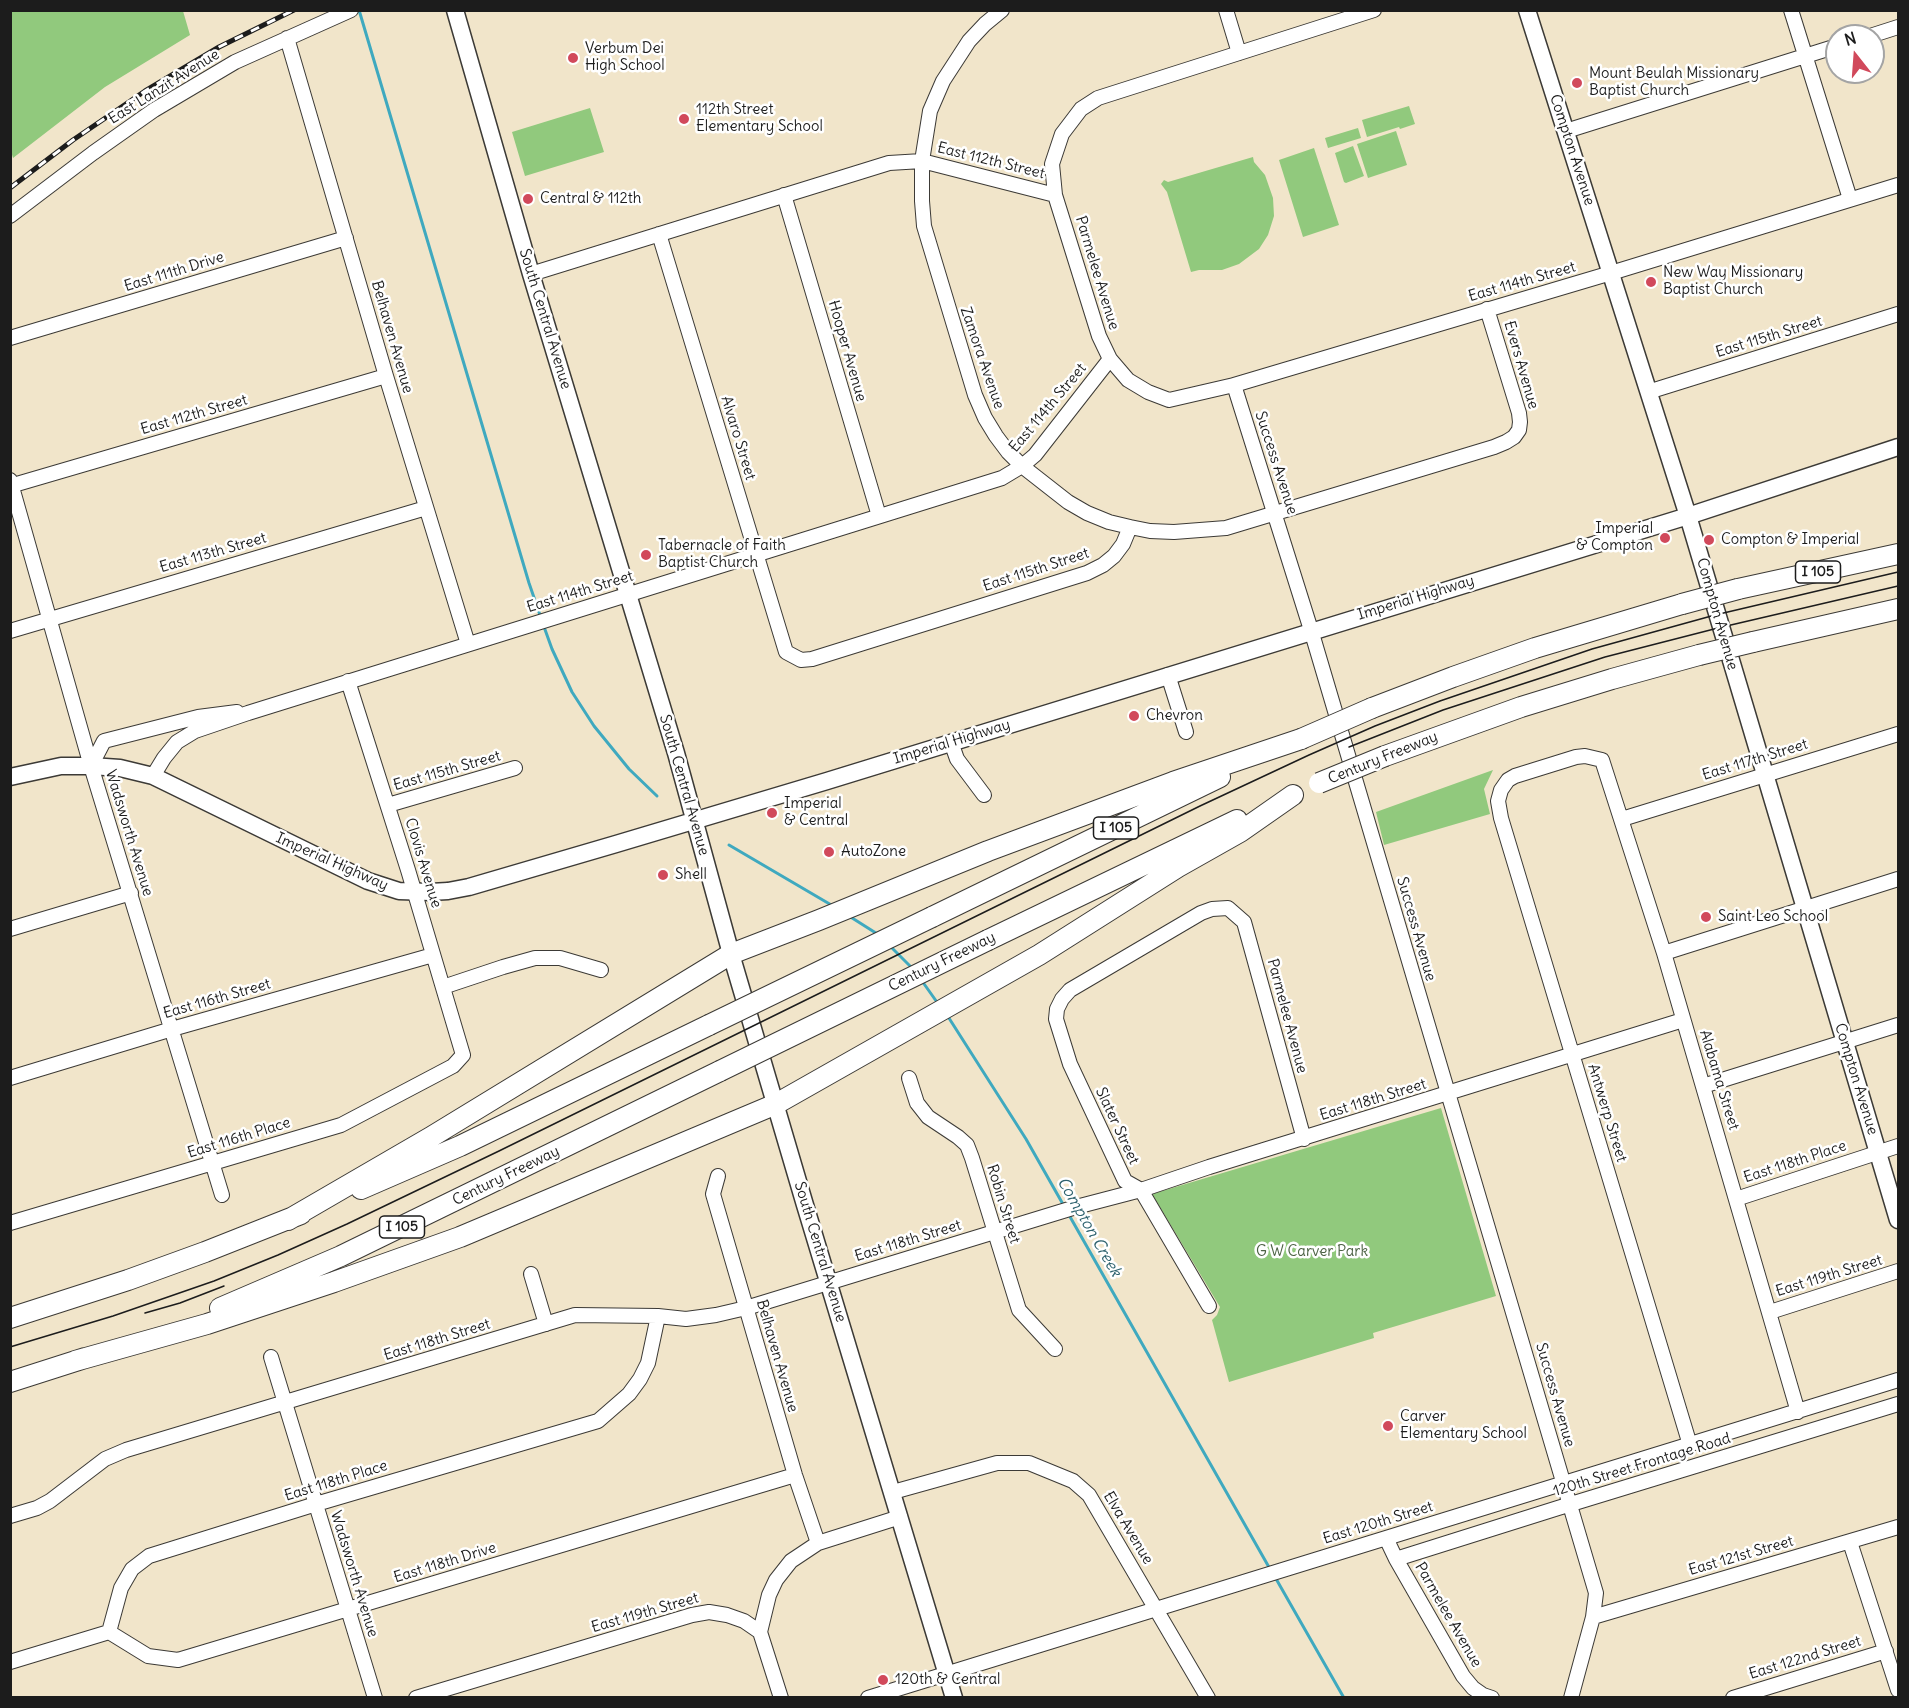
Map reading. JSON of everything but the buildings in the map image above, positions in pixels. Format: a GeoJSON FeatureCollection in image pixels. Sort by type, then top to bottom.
{"type":"FeatureCollection","features":[{"type":"Feature","properties":{"kind":"highway","name":"I 105"},"geometry":{"type":"LineString","coordinates":[[10,1318],[206,1252],[288,1220],[460,1146],[1301,739],[1372,708],[1535,648],[1682,604],[1899,554]]}},
{"type":"Feature","properties":{"kind":"highway","name":"Century Freeway"},"geometry":{"type":"LineString","coordinates":[[10,1382],[220,1308],[341,1256],[988,940],[1319,783],[1521,706],[1699,655],[1899,609]]}},
{"type":"Feature","properties":{"kind":"highway"},"geometry":{"type":"LineString","coordinates":[[288,1220],[431,1137],[731,954],[988,851],[1173,782],[1301,739]]}},
{"type":"Feature","properties":{"kind":"highway"},"geometry":{"type":"LineString","coordinates":[[75,1361],[207,1324],[460,1237],[776,1104],[1039,955],[1178,867],[1240,832],[1293,795]]}},
{"type":"Feature","properties":{"kind":"main road","name":"South Central Avenue"},"geometry":{"type":"LineString","coordinates":[[455,10],[531,274],[667,725],[731,954],[954,1698]]}},
{"type":"Feature","properties":{"kind":"main road","name":"Compton Avenue"},"geometry":{"type":"LineString","coordinates":[[1527,10],[1688,516],[1899,1220]]}},
{"type":"Feature","properties":{"kind":"main road","name":"Imperial Highway"},"geometry":{"type":"LineString","coordinates":[[10,777],[61,766],[120,768],[153,776],[368,881],[399,891],[448,891],[469,887],[951,742],[1688,516],[1899,447]]}},
{"type":"Feature","properties":{"kind":"street","name":"Zamora Avenue"},"geometry":{"type":"LineString","coordinates":[[1002,10],[969,41],[943,81],[930,111],[922,161],[924,226],[966,368],[985,418],[1008,453],[1047,486],[1087,513],[1130,527]]}},
{"type":"Feature","properties":{"kind":"street"},"geometry":{"type":"LineString","coordinates":[[1226,10],[1239,53]]}},
{"type":"Feature","properties":{"kind":"street","name":"East 112th Street"},"geometry":{"type":"LineString","coordinates":[[531,274],[889,163],[922,161],[1055,195],[1052,164],[1062,134],[1081,109],[1098,99],[1374,10]]}},
{"type":"Feature","properties":{"kind":"street"},"geometry":{"type":"LineString","coordinates":[[1791,10],[1850,199]]}},
{"type":"Feature","properties":{"kind":"street","name":"East Lanzit Avenue"},"geometry":{"type":"LineString","coordinates":[[10,216],[154,110],[235,62],[350,11]]}},
{"type":"Feature","properties":{"kind":"street","name":"Belhaven Avenue"},"geometry":{"type":"LineString","coordinates":[[287,38],[386,376],[468,644]]}},
{"type":"Feature","properties":{"kind":"street"},"geometry":{"type":"LineString","coordinates":[[1566,131],[1825,50]]}},
{"type":"Feature","properties":{"kind":"street","name":"East 114th Street"},"geometry":{"type":"LineString","coordinates":[[153,776],[177,742],[195,731],[348,681],[1002,478],[1035,455],[1110,359],[1128,380],[1148,392],[1169,400],[1234,385],[1899,185]]}},
{"type":"Feature","properties":{"kind":"street","name":"Hooper Avenue"},"geometry":{"type":"LineString","coordinates":[[784,195],[879,516]]}},
{"type":"Feature","properties":{"kind":"street","name":"Parmelee Avenue"},"geometry":{"type":"LineString","coordinates":[[1055,195],[1099,336],[1110,359]]}},
{"type":"Feature","properties":{"kind":"street","name":"Alvaro Street"},"geometry":{"type":"LineString","coordinates":[[659,234],[786,652]]}},
{"type":"Feature","properties":{"kind":"street","name":"East 111th Drive"},"geometry":{"type":"LineString","coordinates":[[10,338],[346,238]]}},
{"type":"Feature","properties":{"kind":"street","name":"Evers Avenue"},"geometry":{"type":"LineString","coordinates":[[1275,513],[1494,447],[1514,437],[1519,430],[1519,413],[1487,309]]}},
{"type":"Feature","properties":{"kind":"street","name":"East 115th Street"},"geometry":{"type":"LineString","coordinates":[[1648,392],[1899,314]]}},
{"type":"Feature","properties":{"kind":"street","name":"East 112th Street"},"geometry":{"type":"LineString","coordinates":[[11,484],[386,376]]}},
{"type":"Feature","properties":{"kind":"street","name":"Success Avenue"},"geometry":{"type":"LineString","coordinates":[[1234,385],[1311,630],[1596,1593],[1593,1617],[1571,1698]]}},
{"type":"Feature","properties":{"kind":"street","name":"Wadsworth Avenue"},"geometry":{"type":"LineString","coordinates":[[11,484],[92,766],[222,1195]]}},
{"type":"Feature","properties":{"kind":"street","name":"East 113th Street"},"geometry":{"type":"LineString","coordinates":[[10,631],[426,508]]}},
{"type":"Feature","properties":{"kind":"street"},"geometry":{"type":"LineString","coordinates":[[1130,527],[1150,531],[1201,531],[1226,528],[1275,513]]}},
{"type":"Feature","properties":{"kind":"street","name":"East 115th Street"},"geometry":{"type":"LineString","coordinates":[[786,652],[801,660],[812,659],[1087,573],[1114,556],[1123,544],[1130,527]]}},
{"type":"Feature","properties":{"kind":"street"},"geometry":{"type":"LineString","coordinates":[[1168,675],[1186,732]]}},
{"type":"Feature","properties":{"kind":"street","name":"Clovis Avenue"},"geometry":{"type":"LineString","coordinates":[[348,681],[415,892],[463,1054]]}},
{"type":"Feature","properties":{"kind":"street","name":"East 114th Street"},"geometry":{"type":"LineString","coordinates":[[92,766],[104,741],[198,717],[226,712],[248,713]]}},
{"type":"Feature","properties":{"kind":"street","name":"East 117th Street"},"geometry":{"type":"LineString","coordinates":[[1622,819],[1899,734]]}},
{"type":"Feature","properties":{"kind":"street"},"geometry":{"type":"LineString","coordinates":[[951,742],[957,759],[984,795]]}},
{"type":"Feature","properties":{"kind":"street","name":"Antwerp Street"},"geometry":{"type":"LineString","coordinates":[[1602,760],[1585,756],[1576,757],[1515,776],[1508,780],[1501,790],[1498,801],[1501,818],[1690,1445]]}},
{"type":"Feature","properties":{"kind":"street","name":"Alabama Street"},"geometry":{"type":"LineString","coordinates":[[1602,760],[1664,953],[1798,1412]]}},
{"type":"Feature","properties":{"kind":"street","name":"East 115th Street"},"geometry":{"type":"LineString","coordinates":[[388,805],[515,768]]}},
{"type":"Feature","properties":{"kind":"street"},"geometry":{"type":"LineString","coordinates":[[1664,953],[1899,879]]}},
{"type":"Feature","properties":{"kind":"street"},"geometry":{"type":"LineString","coordinates":[[10,929],[130,893]]}},
{"type":"Feature","properties":{"kind":"street","name":"Parmelee Avenue"},"geometry":{"type":"LineString","coordinates":[[1228,908],[1244,922],[1304,1139]]}},
{"type":"Feature","properties":{"kind":"street","name":"Slater Street"},"geometry":{"type":"LineString","coordinates":[[1209,1306],[1141,1190],[1125,1181],[1070,1064],[1056,1019],[1062,999],[1070,990],[1201,914],[1212,909],[1228,908]]}},
{"type":"Feature","properties":{"kind":"street","name":"East 116th Street"},"geometry":{"type":"LineString","coordinates":[[10,1078],[172,1029],[433,955]]}},
{"type":"Feature","properties":{"kind":"street"},"geometry":{"type":"LineString","coordinates":[[443,987],[535,958],[560,958],[601,970]]}},
{"type":"Feature","properties":{"kind":"street","name":"East 118th Street"},"geometry":{"type":"LineString","coordinates":[[10,1516],[37,1508],[50,1501],[105,1459],[126,1450],[575,1315],[658,1316],[686,1319],[746,1308],[1076,1207],[1141,1190],[1683,1020]]}},
{"type":"Feature","properties":{"kind":"street"},"geometry":{"type":"LineString","coordinates":[[1703,1086],[1899,1025]]}},
{"type":"Feature","properties":{"kind":"street","name":"East 116th Place"},"geometry":{"type":"LineString","coordinates":[[10,1223],[341,1125],[453,1066],[463,1054]]}},
{"type":"Feature","properties":{"kind":"street","name":"Robin Street"},"geometry":{"type":"LineString","coordinates":[[909,1078],[917,1103],[928,1117],[967,1145],[1019,1310],[1055,1349]]}},
{"type":"Feature","properties":{"kind":"street","name":"East 118th Place"},"geometry":{"type":"LineString","coordinates":[[1736,1199],[1899,1146]]}},
{"type":"Feature","properties":{"kind":"street","name":"Belhaven Avenue"},"geometry":{"type":"LineString","coordinates":[[718,1176],[713,1194],[795,1474],[818,1543]]}},
{"type":"Feature","properties":{"kind":"street","name":"East 119th Street"},"geometry":{"type":"LineString","coordinates":[[1770,1312],[1899,1271]]}},
{"type":"Feature","properties":{"kind":"street"},"geometry":{"type":"LineString","coordinates":[[531,1274],[546,1324]]}},
{"type":"Feature","properties":{"kind":"street","name":"East 118th Place"},"geometry":{"type":"LineString","coordinates":[[109,1632],[120,1588],[132,1569],[149,1556],[598,1421],[629,1394],[640,1379],[648,1363],[658,1316]]}},
{"type":"Feature","properties":{"kind":"street","name":"Wadsworth Avenue"},"geometry":{"type":"LineString","coordinates":[[271,1357],[375,1698]]}},
{"type":"Feature","properties":{"kind":"street","name":"East 120th Street"},"geometry":{"type":"LineString","coordinates":[[868,1698],[1899,1380]]}},
{"type":"Feature","properties":{"kind":"street","name":"120th Street Frontage Road"},"geometry":{"type":"LineString","coordinates":[[1396,1559],[1899,1404]]}},
{"type":"Feature","properties":{"kind":"street","name":"Elva Avenue"},"geometry":{"type":"LineString","coordinates":[[893,1492],[997,1463],[1029,1463],[1073,1481],[1089,1495],[1208,1698]]}},
{"type":"Feature","properties":{"kind":"street","name":"East 118th Drive"},"geometry":{"type":"LineString","coordinates":[[109,1632],[148,1656],[178,1660],[795,1474]]}},
{"type":"Feature","properties":{"kind":"street"},"geometry":{"type":"LineString","coordinates":[[781,1698],[760,1632],[769,1595],[776,1580],[790,1561],[818,1543],[900,1517]]}},
{"type":"Feature","properties":{"kind":"street","name":"East 121st Street"},"geometry":{"type":"LineString","coordinates":[[1593,1617],[1899,1527]]}},
{"type":"Feature","properties":{"kind":"street","name":"Parmelee Avenue"},"geometry":{"type":"LineString","coordinates":[[1386,1538],[1463,1676],[1473,1688],[1492,1698]]}},
{"type":"Feature","properties":{"kind":"street"},"geometry":{"type":"LineString","coordinates":[[1850,1542],[1899,1690]]}},
{"type":"Feature","properties":{"kind":"street","name":"East 119th Street"},"geometry":{"type":"LineString","coordinates":[[416,1698],[709,1612],[744,1621],[760,1632]]}},
{"type":"Feature","properties":{"kind":"street"},"geometry":{"type":"LineString","coordinates":[[10,1662],[109,1632]]}},
{"type":"Feature","properties":{"kind":"street","name":"East 122nd Street"},"geometry":{"type":"LineString","coordinates":[[1733,1698],[1886,1651]]}},
{"type":"Feature","properties":{"kind":"green space"},"geometry":{"type":"Polygon","coordinates":[[[11,10],[183,11],[190,35],[105,87],[13,158],[10,148],[11,10]]]}},
{"type":"Feature","properties":{"kind":"green space"},"geometry":{"type":"Polygon","coordinates":[[[1409,106],[1415,124],[1367,137],[1362,120],[1409,106]]]}},
{"type":"Feature","properties":{"kind":"green space"},"geometry":{"type":"Polygon","coordinates":[[[590,108],[604,152],[525,176],[512,132],[590,108]]]}},
{"type":"Feature","properties":{"kind":"green space"},"geometry":{"type":"Polygon","coordinates":[[[1358,128],[1361,138],[1328,148],[1325,138],[1358,128]]]}},
{"type":"Feature","properties":{"kind":"green space"},"geometry":{"type":"Polygon","coordinates":[[[1396,131],[1407,165],[1368,178],[1357,144],[1396,131]]]}},
{"type":"Feature","properties":{"kind":"green space"},"geometry":{"type":"Polygon","coordinates":[[[1353,146],[1364,176],[1346,183],[1335,153],[1353,146]]]}},
{"type":"Feature","properties":{"kind":"green space"},"geometry":{"type":"Polygon","coordinates":[[[1314,148],[1339,225],[1303,237],[1279,160],[1314,148]]]}},
{"type":"Feature","properties":{"kind":"green space"},"geometry":{"type":"Polygon","coordinates":[[[1253,157],[1254,162],[1265,175],[1273,198],[1274,216],[1268,235],[1259,249],[1239,264],[1222,270],[1191,272],[1167,192],[1161,184],[1164,180],[1168,182],[1253,157]]]}},
{"type":"Feature","properties":{"kind":"green space"},"geometry":{"type":"Polygon","coordinates":[[[1493,770],[1484,789],[1490,814],[1384,845],[1376,812],[1493,770]]]}},
{"type":"Feature","properties":{"kind":"green space","name":"G W Carver Park"},"geometry":{"type":"Polygon","coordinates":[[[1441,1108],[1496,1296],[1373,1333],[1374,1338],[1229,1382],[1212,1320],[1220,1307],[1152,1194],[1441,1108]]]}},
{"type":"Feature","properties":{"kind":"waterway"},"geometry":{"type":"LineString","coordinates":[[359,10],[541,618]]}},
{"type":"Feature","properties":{"kind":"waterway"},"geometry":{"type":"LineString","coordinates":[[543,624],[572,692],[594,726],[629,769],[657,796]]}},
{"type":"Feature","properties":{"kind":"waterway","name":"Compton Creek"},"geometry":{"type":"LineString","coordinates":[[729,845],[833,906]]}},
{"type":"Feature","properties":{"kind":"waterway","name":"Compton Creek"},"geometry":{"type":"LineString","coordinates":[[849,916],[879,935]]}},
{"type":"Feature","properties":{"kind":"waterway","name":"Compton Creek"},"geometry":{"type":"LineString","coordinates":[[890,946],[913,969]]}},
{"type":"Feature","properties":{"kind":"waterway","name":"Compton Creek"},"geometry":{"type":"LineString","coordinates":[[922,981],[939,1005]]}},
{"type":"Feature","properties":{"kind":"waterway","name":"Compton Creek"},"geometry":{"type":"LineString","coordinates":[[947,1015],[1026,1139],[1064,1206]]}},
{"type":"Feature","properties":{"kind":"waterway","name":"Compton Creek"},"geometry":{"type":"LineString","coordinates":[[1069,1215],[1270,1569]]}},
{"type":"Feature","properties":{"kind":"waterway","name":"Compton Creek"},"geometry":{"type":"LineString","coordinates":[[1275,1577],[1344,1698]]}},
{"type":"Feature","properties":{"kind":"tram line"},"geometry":{"type":"LineString","coordinates":[[10,1347],[113,1316],[214,1281],[347,1224],[1200,806],[1375,726],[1440,701],[1592,649],[1715,615],[1898,572]]}},
{"type":"Feature","properties":{"kind":"tram line"},"geometry":{"type":"LineString","coordinates":[[1349,747],[1443,710],[1605,657],[1898,586]]}},
{"type":"Feature","properties":{"kind":"tram line"},"geometry":{"type":"LineString","coordinates":[[145,1313],[180,1303],[224,1286]]}},
{"type":"Feature","properties":{"kind":"railway"},"geometry":{"type":"LineString","coordinates":[[10,188],[73,140],[145,91],[219,47],[294,10]]}},
{"type":"Feature","properties":{"kind":"place","name":"Verbum Dei High School"},"geometry":{"type":"Point","coordinates":[573,58]}},
{"type":"Feature","properties":{"kind":"place","name":"Mount Beulah Missionary Baptist Church"},"geometry":{"type":"Point","coordinates":[1577,83]}},
{"type":"Feature","properties":{"kind":"place","name":"112th Street Elementary School"},"geometry":{"type":"Point","coordinates":[684,119]}},
{"type":"Feature","properties":{"kind":"place","name":"Central & 112th"},"geometry":{"type":"Point","coordinates":[528,199]}},
{"type":"Feature","properties":{"kind":"place","name":"New Way Missionary Baptist Church"},"geometry":{"type":"Point","coordinates":[1651,282]}},
{"type":"Feature","properties":{"kind":"place","name":"Imperial & Compton"},"geometry":{"type":"Point","coordinates":[1665,538]}},
{"type":"Feature","properties":{"kind":"place","name":"Compton & Imperial"},"geometry":{"type":"Point","coordinates":[1709,540]}},
{"type":"Feature","properties":{"kind":"place","name":"Tabernacle of Faith Baptist Church"},"geometry":{"type":"Point","coordinates":[646,555]}},
{"type":"Feature","properties":{"kind":"place","name":"Chevron"},"geometry":{"type":"Point","coordinates":[1134,716]}},
{"type":"Feature","properties":{"kind":"place","name":"Imperial & Central"},"geometry":{"type":"Point","coordinates":[772,813]}},
{"type":"Feature","properties":{"kind":"place","name":"AutoZone"},"geometry":{"type":"Point","coordinates":[829,852]}},
{"type":"Feature","properties":{"kind":"place","name":"Shell"},"geometry":{"type":"Point","coordinates":[663,875]}},
{"type":"Feature","properties":{"kind":"place","name":"Saint Leo School"},"geometry":{"type":"Point","coordinates":[1706,917]}},
{"type":"Feature","properties":{"kind":"place","name":"Carver Elementary School"},"geometry":{"type":"Point","coordinates":[1388,1426]}},
{"type":"Feature","properties":{"kind":"place","name":"120th & Central"},"geometry":{"type":"Point","coordinates":[883,1680]}}]}
